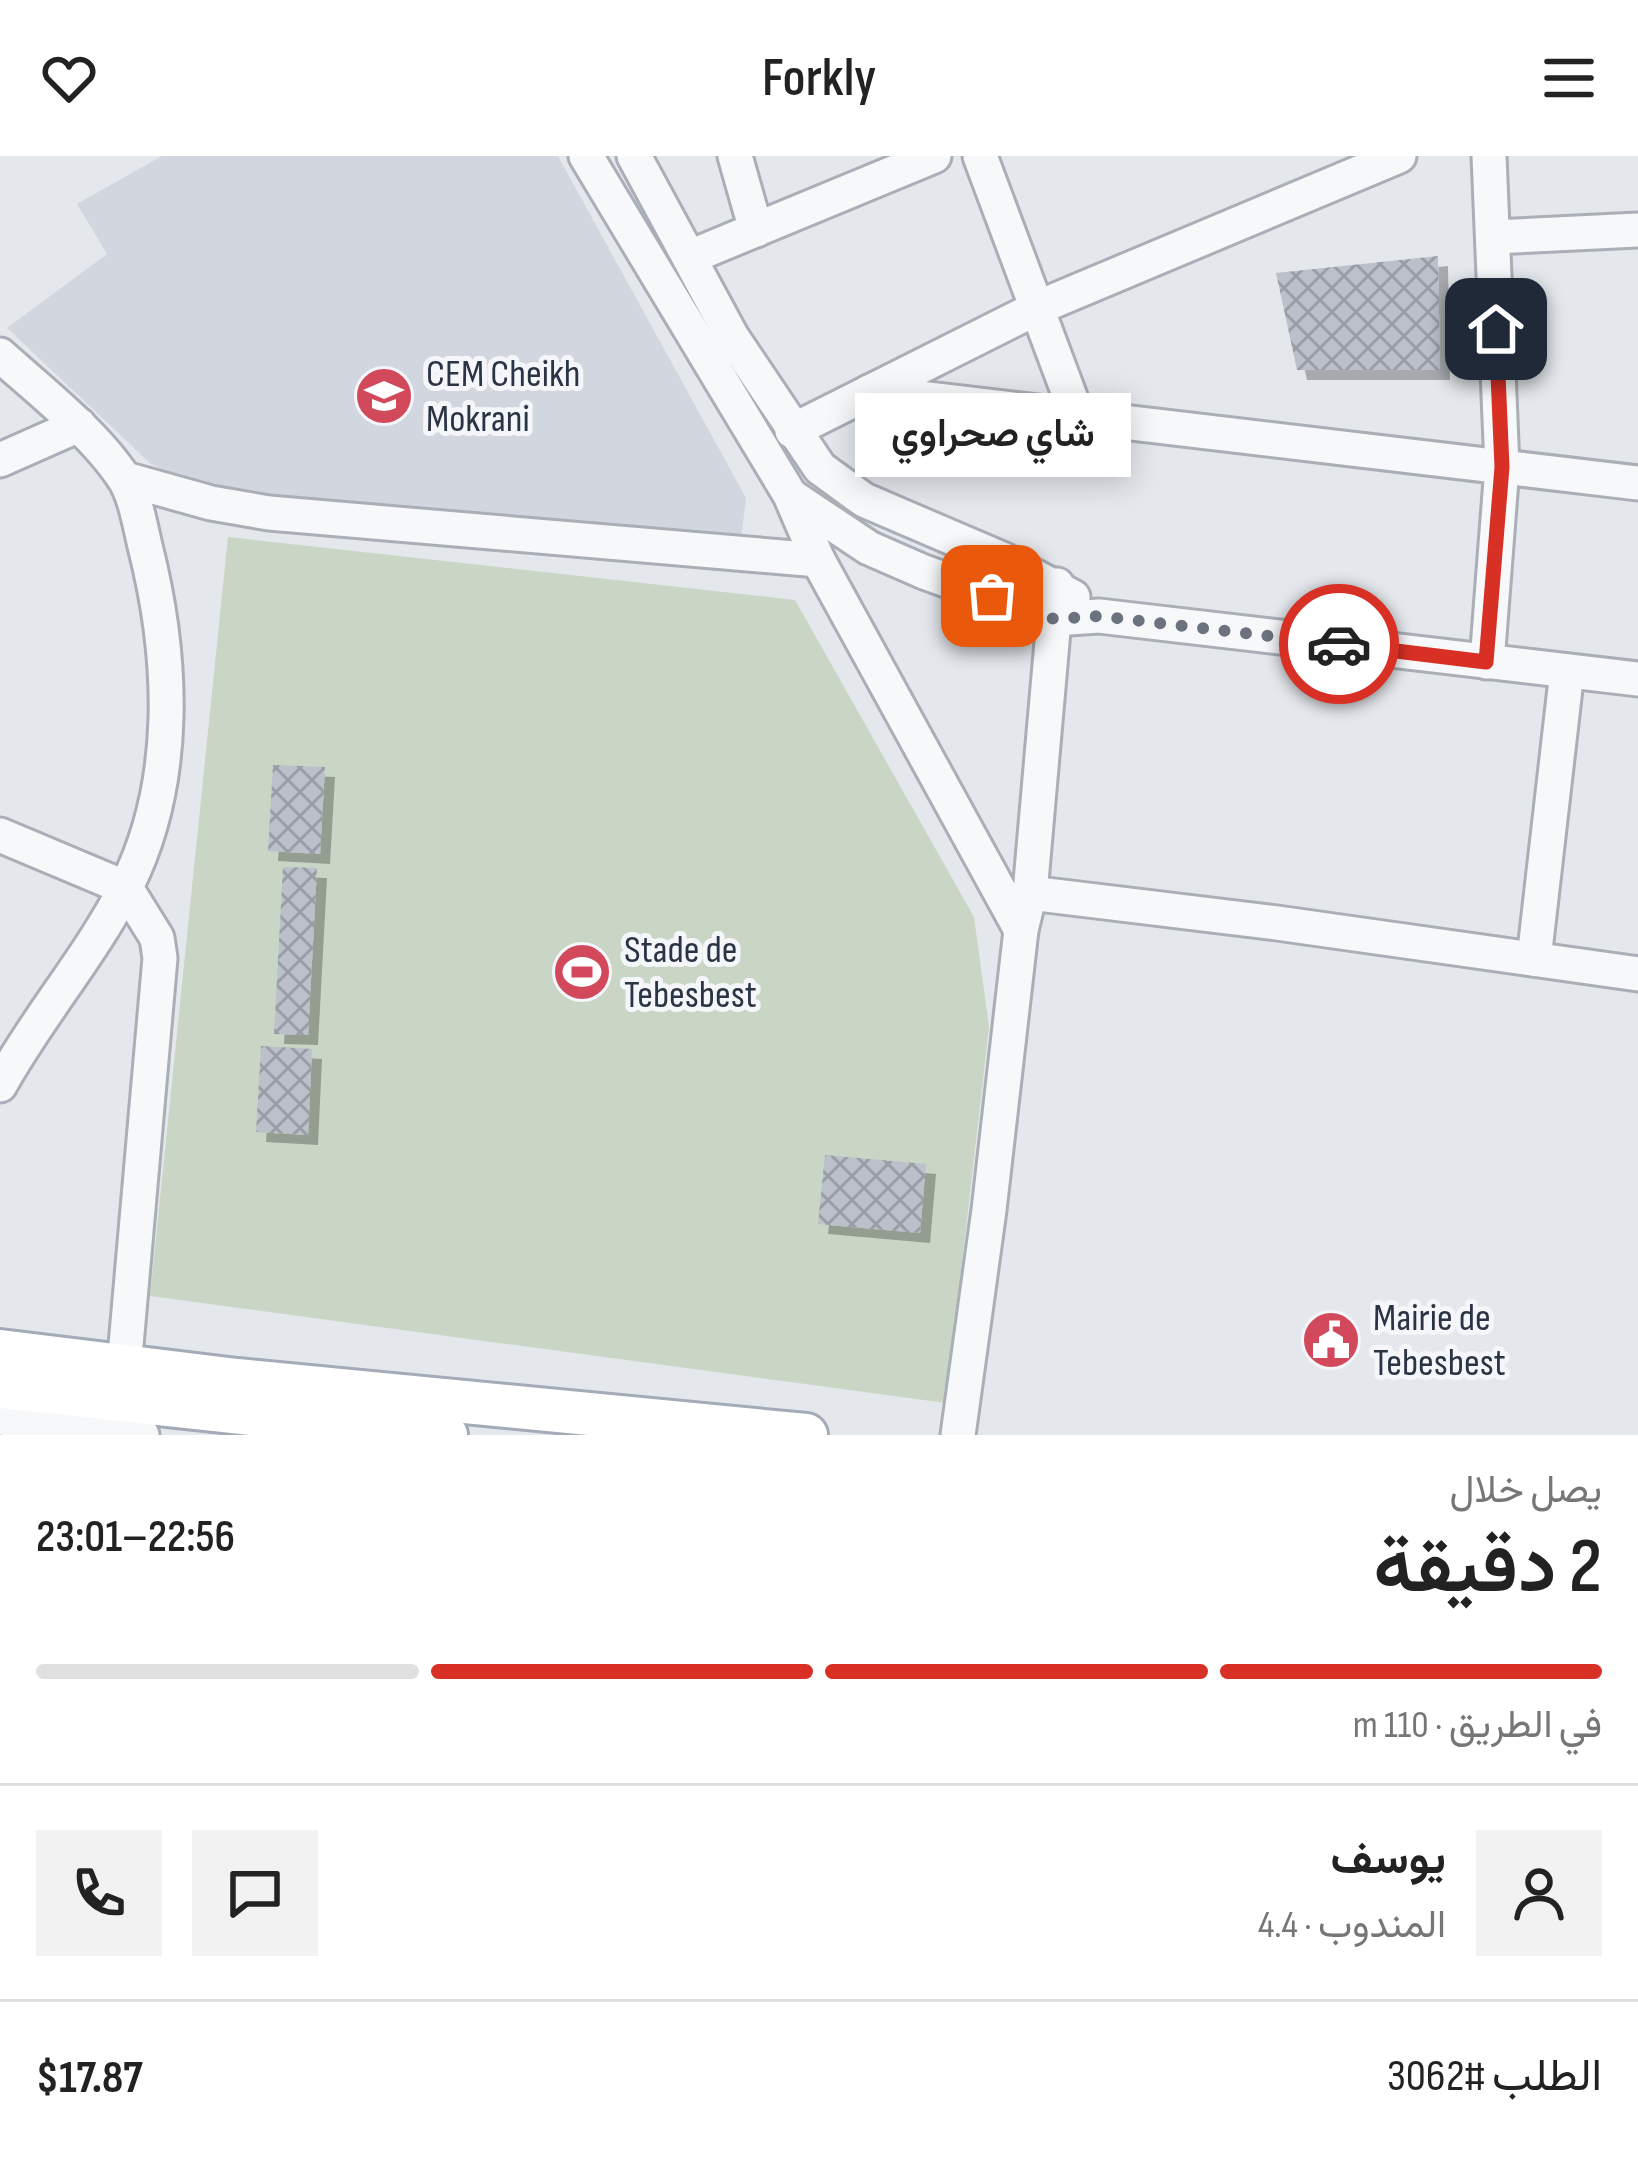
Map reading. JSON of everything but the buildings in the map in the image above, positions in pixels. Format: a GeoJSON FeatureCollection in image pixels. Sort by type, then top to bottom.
{"type":"FeatureCollection","features":[{"type":"Feature","properties":{"kind":"main road"},"geometry":{"type":"LineString","coordinates":[[0,1351],[124,1367],[438,1426]]}},
{"type":"Feature","properties":{"kind":"main road"},"geometry":{"type":"LineString","coordinates":[[0,1387],[438,1426],[806,1435]]}},
{"type":"Feature","properties":{"kind":"street"},"geometry":{"type":"LineString","coordinates":[[586,156],[790,495],[818,560],[1021,930]]}},
{"type":"Feature","properties":{"kind":"street"},"geometry":{"type":"LineString","coordinates":[[634,156],[732,338],[820,468],[863,500],[1055,602]]}},
{"type":"Feature","properties":{"kind":"street"},"geometry":{"type":"LineString","coordinates":[[735,156],[756,230]]}},
{"type":"Feature","properties":{"kind":"street"},"geometry":{"type":"LineString","coordinates":[[690,256],[934,156]]}},
{"type":"Feature","properties":{"kind":"street"},"geometry":{"type":"LineString","coordinates":[[980,156],[1078,418]]}},
{"type":"Feature","properties":{"kind":"street"},"geometry":{"type":"LineString","coordinates":[[792,431],[1037,308],[1400,156]]}},
{"type":"Feature","properties":{"kind":"street"},"geometry":{"type":"LineString","coordinates":[[1486,662],[1502,467],[1490,156]]}},
{"type":"Feature","properties":{"kind":"street"},"geometry":{"type":"LineString","coordinates":[[1493,237],[1638,230]]}},
{"type":"Feature","properties":{"kind":"street"},"geometry":{"type":"LineString","coordinates":[[0,355],[79,425],[125,478],[154,583],[168,685],[157,802],[146,844],[126,888],[0,1085]]}},
{"type":"Feature","properties":{"kind":"street"},"geometry":{"type":"LineString","coordinates":[[869,392],[1638,483]]}},
{"type":"Feature","properties":{"kind":"street"},"geometry":{"type":"LineString","coordinates":[[0,460],[79,425]]}},
{"type":"Feature","properties":{"kind":"street"},"geometry":{"type":"LineString","coordinates":[[125,478],[211,503],[269,513],[818,560]]}},
{"type":"Feature","properties":{"kind":"street"},"geometry":{"type":"LineString","coordinates":[[790,495],[869,548],[1099,616],[1638,679]]}},
{"type":"Feature","properties":{"kind":"street"},"geometry":{"type":"LineString","coordinates":[[958,1435],[1021,930],[1030,893],[1055,602]]}},
{"type":"Feature","properties":{"kind":"street"},"geometry":{"type":"LineString","coordinates":[[1534,959],[1568,671]]}},
{"type":"Feature","properties":{"kind":"street"},"geometry":{"type":"LineString","coordinates":[[0,835],[126,888],[157,938],[160,958],[124,1367]]}},
{"type":"Feature","properties":{"kind":"street"},"geometry":{"type":"LineString","coordinates":[[1030,893],[1277,922],[1638,974]]}},
{"type":"Feature","properties":{"kind":"street"},"geometry":{"type":"LineString","coordinates":[[0,1418],[142,1435]]}},
{"type":"Feature","properties":{"kind":"shaded area","name":"CEM Cheikh Mokrani"},"geometry":{"type":"Polygon","coordinates":[[[162,156],[558,156],[746,498],[741,540],[223,501],[151,464],[7,328],[107,254],[77,204],[162,156]]]}},
{"type":"Feature","properties":{"kind":"green space","name":"Stade de Tebesbest"},"geometry":{"type":"Polygon","coordinates":[[[228,537],[795,600],[974,917],[989,1027],[946,1403],[150,1296],[228,537]]]}},
{"type":"Feature","properties":{"kind":"way so far"},"geometry":{"type":"LineString","coordinates":[[992,596],[1054,619],[1099,616],[1339,644]]}},
{"type":"Feature","properties":{"kind":"place","name":"CEM Cheikh Mokrani"},"geometry":{"type":"Point","coordinates":[384,396]}},
{"type":"Feature","properties":{"kind":"place","name":"شاي صحراوي"},"geometry":{"type":"Point","coordinates":[992,596]}},
{"type":"Feature","properties":{"kind":"place","name":"Stade de Tebesbest"},"geometry":{"type":"Point","coordinates":[582,972]}},
{"type":"Feature","properties":{"kind":"place","name":"Mairie de Tebesbest"},"geometry":{"type":"Point","coordinates":[1331,1340]}},
{"type":"Feature","properties":{"kind":"route"},"geometry":{"type":"LineString","coordinates":[[1339,644],[1486,662],[1502,467],[1496,329]]}}]}
